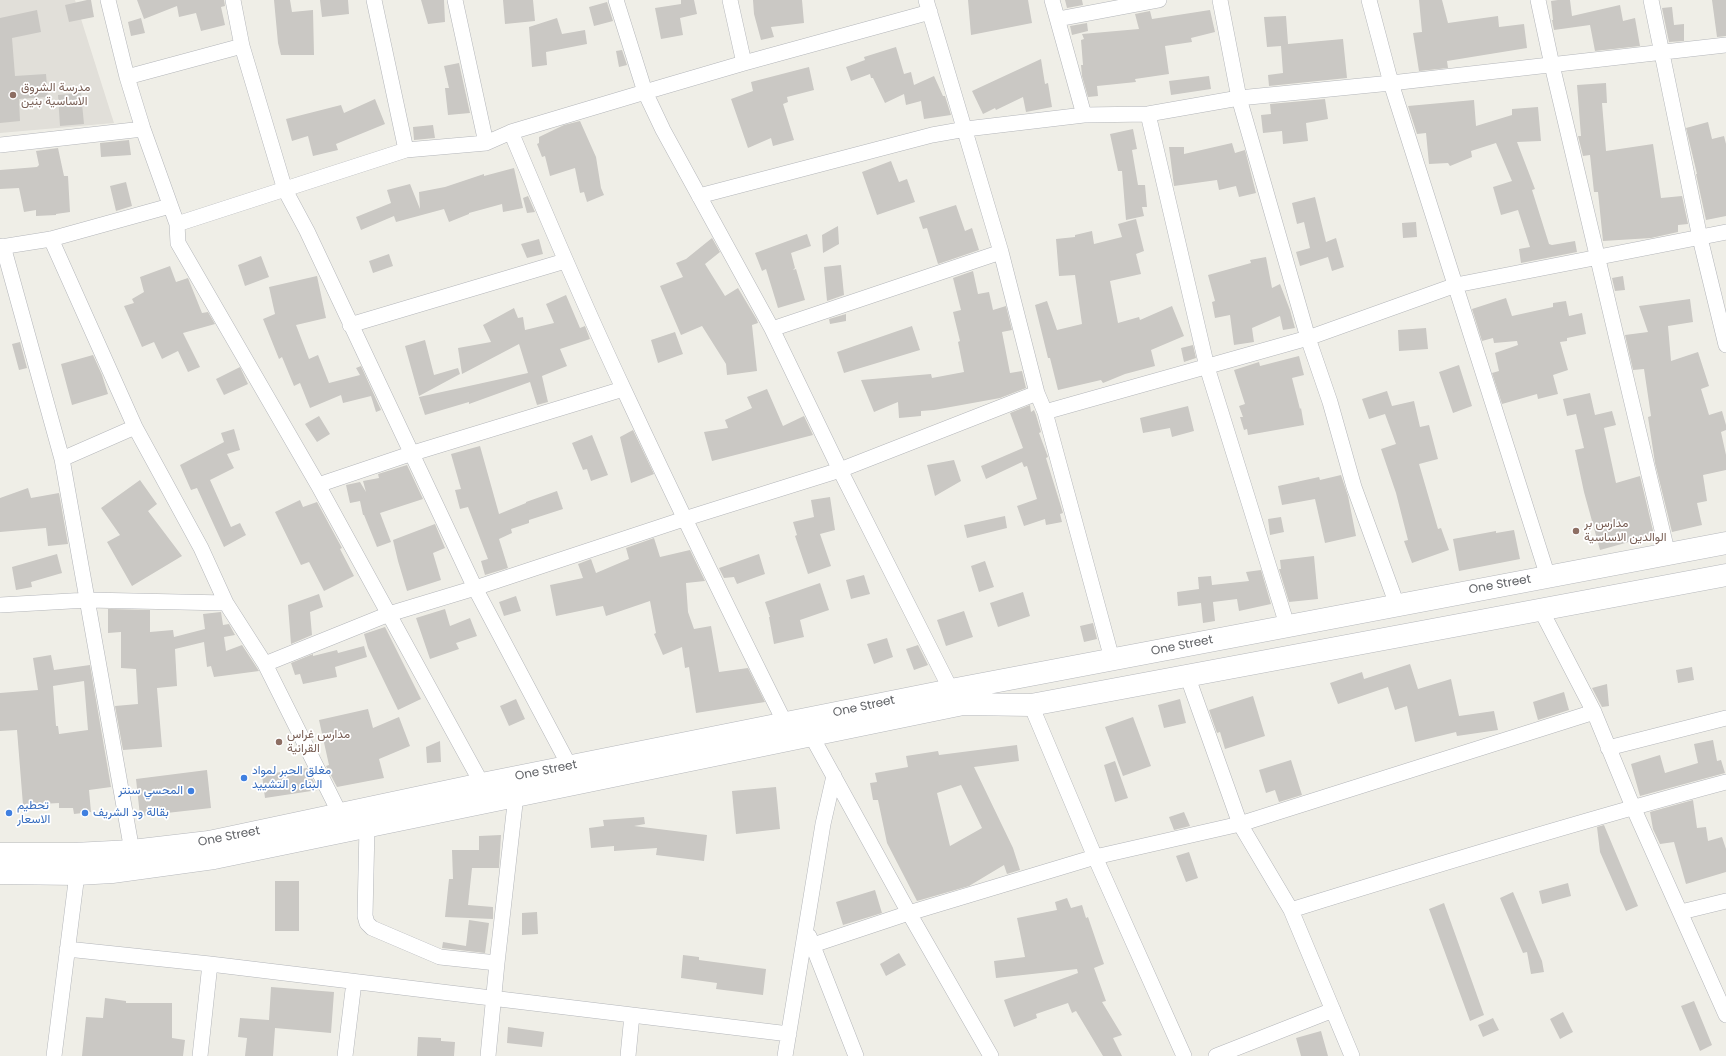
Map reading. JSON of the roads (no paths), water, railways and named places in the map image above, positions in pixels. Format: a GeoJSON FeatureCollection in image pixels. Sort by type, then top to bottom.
{"type":"FeatureCollection","features":[{"type":"Feature","properties":{"kind":"street"},"geometry":{"type":"LineString","coordinates":[[108,0],[126,77],[177,224],[178,243],[318,485],[482,784]]}},
{"type":"Feature","properties":{"kind":"street"},"geometry":{"type":"LineString","coordinates":[[233,0],[242,46],[284,190],[307,232],[474,588],[570,767]]}},
{"type":"Feature","properties":{"kind":"street"},"geometry":{"type":"LineString","coordinates":[[374,0],[406,150]]}},
{"type":"Feature","properties":{"kind":"street"},"geometry":{"type":"LineString","coordinates":[[455,0],[486,143]]}},
{"type":"Feature","properties":{"kind":"street"},"geometry":{"type":"LineString","coordinates":[[616,0],[645,92],[663,130],[772,329],[840,470],[951,690]]}},
{"type":"Feature","properties":{"kind":"street"},"geometry":{"type":"LineString","coordinates":[[730,0],[744,63]]}},
{"type":"Feature","properties":{"kind":"street"},"geometry":{"type":"LineString","coordinates":[[1052,0],[1084,115]]}},
{"type":"Feature","properties":{"kind":"street"},"geometry":{"type":"LineString","coordinates":[[1058,19],[1159,0]]}},
{"type":"Feature","properties":{"kind":"street"},"geometry":{"type":"LineString","coordinates":[[1220,0],[1239,98],[1308,338],[1330,402],[1354,487],[1397,605]]}},
{"type":"Feature","properties":{"kind":"street"},"geometry":{"type":"LineString","coordinates":[[1369,0],[1391,83],[1548,577]]}},
{"type":"Feature","properties":{"kind":"street"},"geometry":{"type":"LineString","coordinates":[[1538,0],[1668,555]]}},
{"type":"Feature","properties":{"kind":"street"},"geometry":{"type":"LineString","coordinates":[[1651,0],[1700,238],[1726,345]]}},
{"type":"Feature","properties":{"kind":"street"},"geometry":{"type":"LineString","coordinates":[[177,224],[406,150],[486,143],[511,132],[744,63],[928,6],[966,129],[1001,252],[1037,393],[1046,412],[1112,659]]}},
{"type":"Feature","properties":{"kind":"street"},"geometry":{"type":"LineString","coordinates":[[699,196],[932,135],[966,129],[1084,115],[1148,114],[1239,98],[1391,83],[1726,45]]}},
{"type":"Feature","properties":{"kind":"street"},"geometry":{"type":"LineString","coordinates":[[126,77],[242,46]]}},
{"type":"Feature","properties":{"kind":"street"},"geometry":{"type":"LineString","coordinates":[[1148,114],[1208,367],[1287,625]]}},
{"type":"Feature","properties":{"kind":"street"},"geometry":{"type":"LineString","coordinates":[[0,145],[143,129]]}},
{"type":"Feature","properties":{"kind":"street"},"geometry":{"type":"LineString","coordinates":[[511,132],[565,261],[623,389],[684,519],[785,723],[811,735],[909,913],[991,1056]]}},
{"type":"Feature","properties":{"kind":"street"},"geometry":{"type":"LineString","coordinates":[[132,851],[62,459],[2,246],[51,239],[170,206]]}},
{"type":"Feature","properties":{"kind":"street"},"geometry":{"type":"LineString","coordinates":[[1046,412],[1308,338],[1456,285],[1726,232]]}},
{"type":"Feature","properties":{"kind":"street"},"geometry":{"type":"LineString","coordinates":[[51,239],[135,427],[201,548],[226,603],[265,664],[336,821]]}},
{"type":"Feature","properties":{"kind":"street"},"geometry":{"type":"LineString","coordinates":[[772,329],[1001,252]]}},
{"type":"Feature","properties":{"kind":"street"},"geometry":{"type":"LineString","coordinates":[[350,324],[565,261]]}},
{"type":"Feature","properties":{"kind":"street"},"geometry":{"type":"LineString","coordinates":[[318,485],[410,454],[623,389]]}},
{"type":"Feature","properties":{"kind":"street"},"geometry":{"type":"LineString","coordinates":[[265,664],[390,614],[840,470],[1037,393]]}},
{"type":"Feature","properties":{"kind":"street"},"geometry":{"type":"LineString","coordinates":[[62,459],[135,427]]}},
{"type":"Feature","properties":{"kind":"street","name":"One Street"},"geometry":{"type":"LineString","coordinates":[[0,873],[77,874],[118,871],[206,859],[336,821],[482,784],[951,690],[1287,625],[1726,543]]}},
{"type":"Feature","properties":{"kind":"street","name":"One Street"},"geometry":{"type":"LineString","coordinates":[[0,854],[74,854],[132,851],[209,842],[336,821],[367,827],[516,795],[963,704],[1031,705],[1726,575]]}},
{"type":"Feature","properties":{"kind":"street"},"geometry":{"type":"LineString","coordinates":[[0,605],[88,600],[226,603]]}},
{"type":"Feature","properties":{"kind":"street"},"geometry":{"type":"LineString","coordinates":[[1541,610],[1594,712],[1633,807],[1726,1015]]}},
{"type":"Feature","properties":{"kind":"street"},"geometry":{"type":"LineString","coordinates":[[1187,675],[1240,824],[1291,910],[1352,1056]]}},
{"type":"Feature","properties":{"kind":"street"},"geometry":{"type":"LineString","coordinates":[[1031,705],[1095,857],[1184,1056]]}},
{"type":"Feature","properties":{"kind":"street"},"geometry":{"type":"LineString","coordinates":[[813,945],[909,913],[1095,857],[1240,824],[1594,712]]}},
{"type":"Feature","properties":{"kind":"street"},"geometry":{"type":"LineString","coordinates":[[1608,748],[1726,718]]}},
{"type":"Feature","properties":{"kind":"street"},"geometry":{"type":"LineString","coordinates":[[785,1056],[823,824],[834,776]]}},
{"type":"Feature","properties":{"kind":"street"},"geometry":{"type":"LineString","coordinates":[[1291,910],[1466,855],[1726,782]]}},
{"type":"Feature","properties":{"kind":"street"},"geometry":{"type":"LineString","coordinates":[[488,1056],[516,795]]}},
{"type":"Feature","properties":{"kind":"street"},"geometry":{"type":"LineString","coordinates":[[367,827],[365,916],[367,923],[372,928],[440,957],[497,963]]}},
{"type":"Feature","properties":{"kind":"street"},"geometry":{"type":"LineString","coordinates":[[54,1056],[77,874]]}},
{"type":"Feature","properties":{"kind":"street"},"geometry":{"type":"LineString","coordinates":[[1681,912],[1726,901]]}},
{"type":"Feature","properties":{"kind":"street"},"geometry":{"type":"LineString","coordinates":[[806,931],[813,945],[856,1056]]}},
{"type":"Feature","properties":{"kind":"street"},"geometry":{"type":"LineString","coordinates":[[67,949],[210,964],[789,1034]]}},
{"type":"Feature","properties":{"kind":"street"},"geometry":{"type":"LineString","coordinates":[[200,1056],[210,964]]}},
{"type":"Feature","properties":{"kind":"street"},"geometry":{"type":"LineString","coordinates":[[345,1056],[354,982]]}},
{"type":"Feature","properties":{"kind":"street"},"geometry":{"type":"LineString","coordinates":[[1216,1056],[1333,1010]]}},
{"type":"Feature","properties":{"kind":"street"},"geometry":{"type":"LineString","coordinates":[[628,1056],[632,1015]]}},
{"type":"Feature","properties":{"kind":"place","name":"مدرسة الشروق الاساسية بنين"},"geometry":{"type":"Point","coordinates":[13,95]}},
{"type":"Feature","properties":{"kind":"place","name":"مدارس بر الوالدين الاساسية"},"geometry":{"type":"Point","coordinates":[1576,531]}},
{"type":"Feature","properties":{"kind":"place","name":"مدارس غراس القرانية"},"geometry":{"type":"Point","coordinates":[279,742]}},
{"type":"Feature","properties":{"kind":"place","name":"مغلق الحبر لمواد البناء و التشييد"},"geometry":{"type":"Point","coordinates":[244,778]}},
{"type":"Feature","properties":{"kind":"place","name":"المحسي سنتر"},"geometry":{"type":"Point","coordinates":[191,791]}},
{"type":"Feature","properties":{"kind":"place","name":"تحطيم الاسعار"},"geometry":{"type":"Point","coordinates":[9,813]}},
{"type":"Feature","properties":{"kind":"place","name":"بقالة ود الشريف"},"geometry":{"type":"Point","coordinates":[85,813]}}]}
